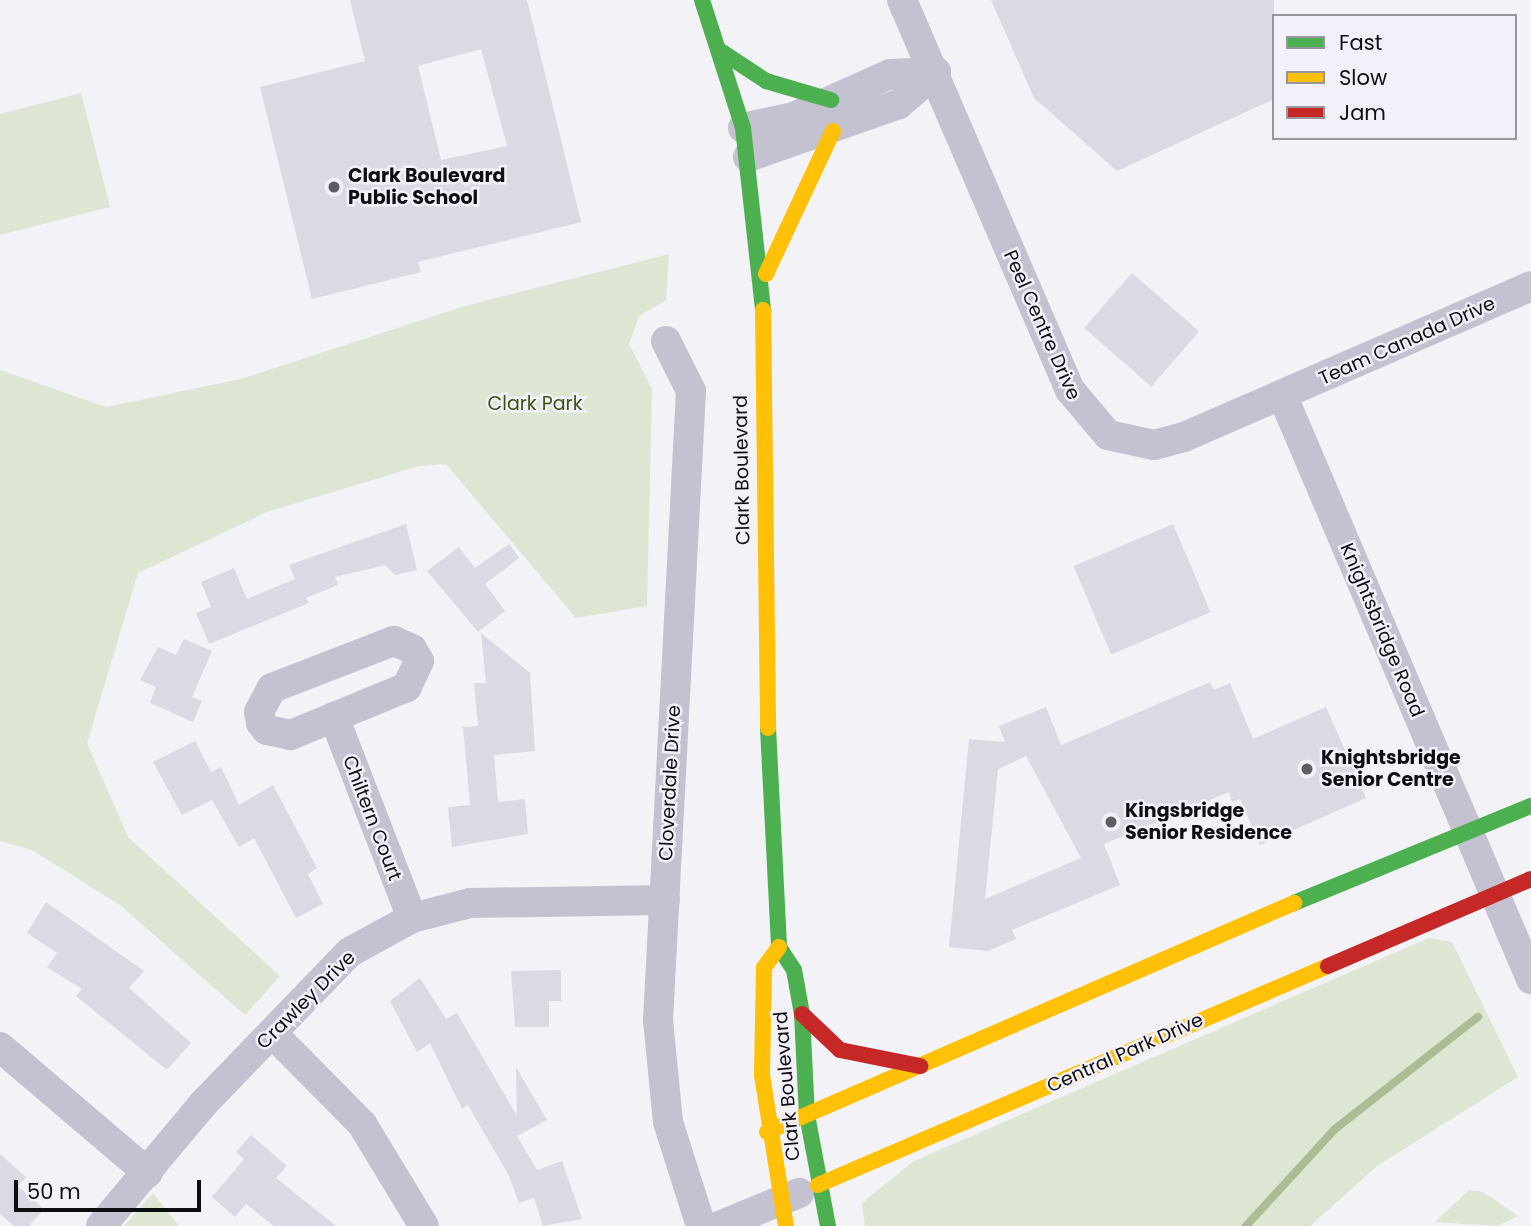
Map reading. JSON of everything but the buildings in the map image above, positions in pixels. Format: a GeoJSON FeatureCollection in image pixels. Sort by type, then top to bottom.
{"type":"FeatureCollection","features":[{"type":"Feature","properties":{"kind":"street","name":"Clark Boulevard"},"geometry":{"type":"LineString","coordinates":[[702,0],[722,52],[743,128],[763,283],[767,709],[779,947],[794,970],[802,1014],[807,1115],[818,1185],[828,1226]]}},
{"type":"Feature","properties":{"kind":"street","name":"Peel Centre Drive"},"geometry":{"type":"LineString","coordinates":[[902,0],[936,72],[1070,390],[1093,425],[1126,443],[1154,445],[1283,397]]}},
{"type":"Feature","properties":{"kind":"street"},"geometry":{"type":"LineString","coordinates":[[722,52],[766,82],[831,100]]}},
{"type":"Feature","properties":{"kind":"street"},"geometry":{"type":"LineString","coordinates":[[743,128],[831,100],[890,74],[936,72]]}},
{"type":"Feature","properties":{"kind":"street"},"geometry":{"type":"LineString","coordinates":[[748,158],[833,131],[899,104],[936,72]]}},
{"type":"Feature","properties":{"kind":"street"},"geometry":{"type":"LineString","coordinates":[[763,283],[784,224],[833,131]]}},
{"type":"Feature","properties":{"kind":"street","name":"Team Canada Drive"},"geometry":{"type":"LineString","coordinates":[[1283,397],[1531,286]]}},
{"type":"Feature","properties":{"kind":"street","name":"Cloverdale Drive"},"geometry":{"type":"LineString","coordinates":[[666,341],[691,390],[658,1020],[665,1101],[701,1226]]}},
{"type":"Feature","properties":{"kind":"street","name":"Knightsbridge Road"},"geometry":{"type":"LineString","coordinates":[[1283,397],[1531,979]]}},
{"type":"Feature","properties":{"kind":"street"},"geometry":{"type":"LineString","coordinates":[[394,641],[412,649],[419,661],[415,681],[334,717],[291,735],[267,730],[259,712],[272,688],[394,641]]}},
{"type":"Feature","properties":{"kind":"street","name":"Chiltern Court"},"geometry":{"type":"LineString","coordinates":[[334,717],[412,918]]}},
{"type":"Feature","properties":{"kind":"street"},"geometry":{"type":"LineString","coordinates":[[767,1132],[922,1066],[1114,977],[1531,806]]}},
{"type":"Feature","properties":{"kind":"street","name":"Central Park Drive"},"geometry":{"type":"LineString","coordinates":[[719,1226],[783,1214],[818,1185],[1531,879]]}},
{"type":"Feature","properties":{"kind":"street","name":"Crawley Drive"},"geometry":{"type":"LineString","coordinates":[[101,1226],[272,1032],[350,952],[412,918],[527,897],[665,900]]}},
{"type":"Feature","properties":{"kind":"street","name":"Clark Boulevard"},"geometry":{"type":"LineString","coordinates":[[779,947],[764,968],[767,1132],[783,1214]]}},
{"type":"Feature","properties":{"kind":"street"},"geometry":{"type":"LineString","coordinates":[[802,1014],[840,1050],[922,1066]]}},
{"type":"Feature","properties":{"kind":"street"},"geometry":{"type":"LineString","coordinates":[[272,1032],[362,1124],[424,1226]]}},
{"type":"Feature","properties":{"kind":"street"},"geometry":{"type":"LineString","coordinates":[[0,1047],[148,1173]]}},
{"type":"Feature","properties":{"kind":"green space"},"geometry":{"type":"Polygon","coordinates":[[[81,93],[110,207],[0,235],[0,114],[81,93]]]}},
{"type":"Feature","properties":{"kind":"green space","name":"Clark Park"},"geometry":{"type":"Polygon","coordinates":[[[669,254],[666,300],[639,316],[629,344],[652,389],[647,606],[576,618],[446,464],[419,466],[267,512],[138,573],[87,743],[128,837],[280,976],[245,1015],[120,905],[32,850],[0,841],[0,370],[106,407],[241,379],[465,306],[669,254]]]}},
{"type":"Feature","properties":{"kind":"green space"},"geometry":{"type":"Polygon","coordinates":[[[1429,938],[1452,942],[1518,1077],[1377,1166],[1310,1226],[865,1226],[862,1203],[914,1161],[1429,938]]]}},
{"type":"Feature","properties":{"kind":"green space"},"geometry":{"type":"Polygon","coordinates":[[[1469,1190],[1483,1192],[1518,1216],[1497,1226],[1435,1222],[1469,1190]]]}},
{"type":"Feature","properties":{"kind":"green space"},"geometry":{"type":"Polygon","coordinates":[[[153,1193],[179,1226],[124,1226],[153,1193]]]}},
{"type":"Feature","properties":{"kind":"waterway"},"geometry":{"type":"LineString","coordinates":[[1246,1226],[1335,1129],[1478,1017]]}},
{"type":"Feature","properties":{"kind":"traffic: fast"},"geometry":{"type":"LineString","coordinates":[[702,0],[743,128],[763,310]]}},
{"type":"Feature","properties":{"kind":"traffic: fast"},"geometry":{"type":"LineString","coordinates":[[722,52],[766,81],[831,100]]}},
{"type":"Feature","properties":{"kind":"traffic: fast"},"geometry":{"type":"LineString","coordinates":[[768,728],[779,947],[794,970],[802,1014],[807,1115],[828,1226]]}},
{"type":"Feature","properties":{"kind":"traffic: fast"},"geometry":{"type":"LineString","coordinates":[[1294,903],[1531,806]]}},
{"type":"Feature","properties":{"kind":"traffic: slow"},"geometry":{"type":"LineString","coordinates":[[766,274],[833,131]]}},
{"type":"Feature","properties":{"kind":"traffic: slow"},"geometry":{"type":"LineString","coordinates":[[763,310],[768,728]]}},
{"type":"Feature","properties":{"kind":"traffic: slow"},"geometry":{"type":"LineString","coordinates":[[767,1132],[1294,903]]}},
{"type":"Feature","properties":{"kind":"traffic: slow"},"geometry":{"type":"LineString","coordinates":[[779,947],[764,968],[762,1075],[786,1226]]}},
{"type":"Feature","properties":{"kind":"traffic: slow"},"geometry":{"type":"LineString","coordinates":[[818,1185],[1328,966]]}},
{"type":"Feature","properties":{"kind":"traffic: jam"},"geometry":{"type":"LineString","coordinates":[[1328,966],[1531,879]]}},
{"type":"Feature","properties":{"kind":"traffic: jam"},"geometry":{"type":"LineString","coordinates":[[802,1014],[840,1050],[920,1066]]}},
{"type":"Feature","properties":{"kind":"place","name":"Clark Boulevard Public School"},"geometry":{"type":"Point","coordinates":[334,187]}},
{"type":"Feature","properties":{"kind":"place","name":"Knightsbridge Senior Centre"},"geometry":{"type":"Point","coordinates":[1307,769]}},
{"type":"Feature","properties":{"kind":"place","name":"Kingsbridge Senior Residence"},"geometry":{"type":"Point","coordinates":[1111,822]}}]}
